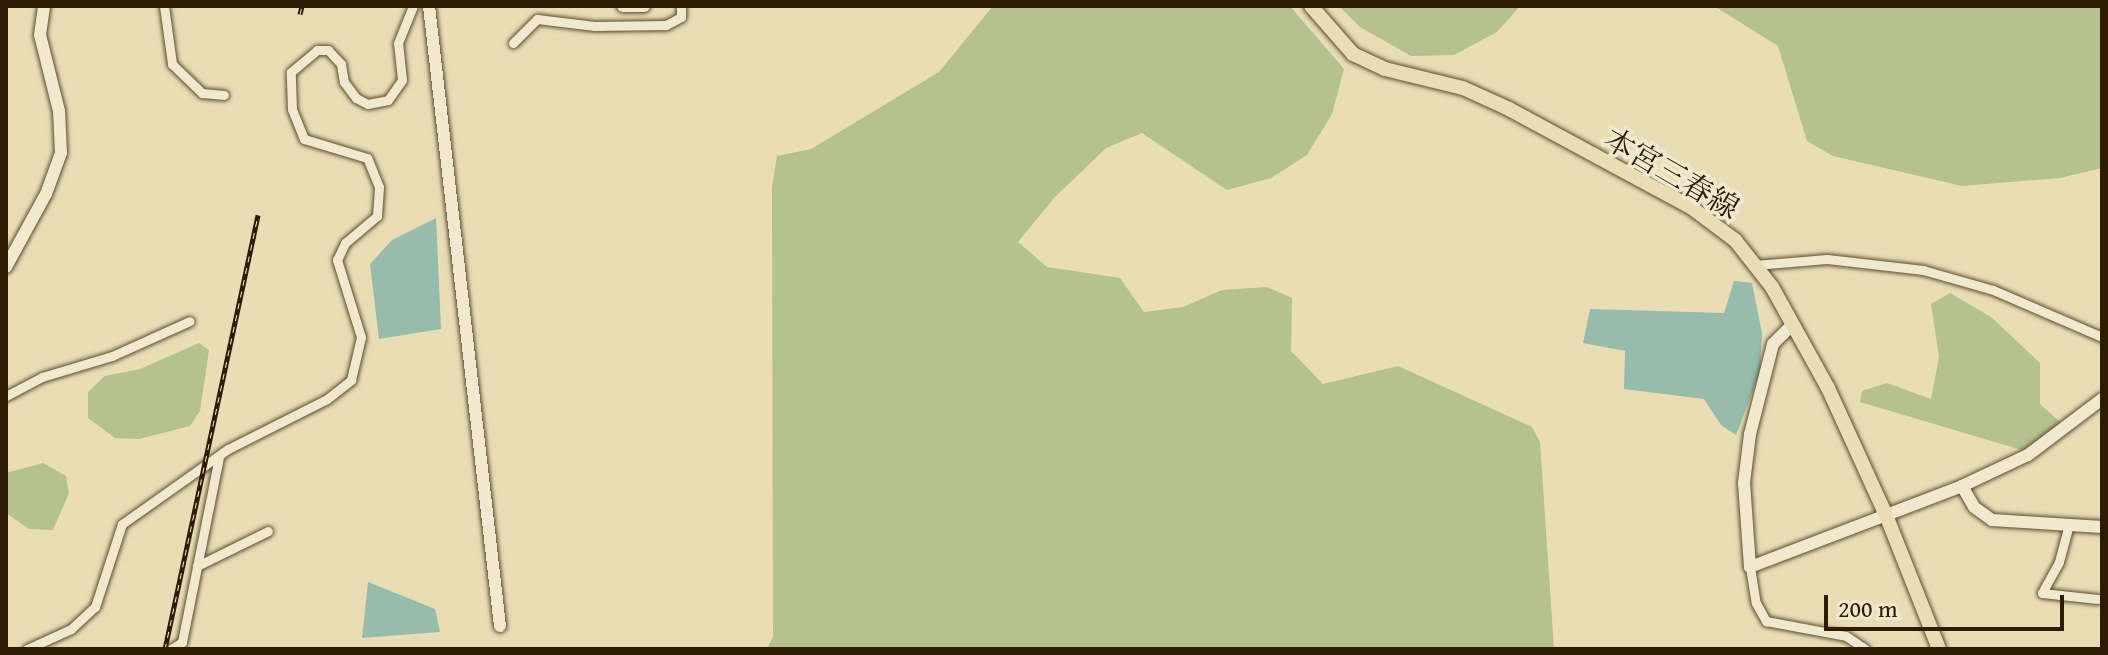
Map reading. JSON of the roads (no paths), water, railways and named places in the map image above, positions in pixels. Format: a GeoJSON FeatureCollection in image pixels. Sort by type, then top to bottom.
{"type":"FeatureCollection","features":[{"type":"Feature","properties":{"kind":"main road","name":"本宮三春線"},"geometry":{"type":"LineString","coordinates":[[1311,6],[1353,54],[1396,72],[1463,88],[1509,109],[1692,208],[1723,228],[1755,265],[1793,324],[1886,515],[1939,649]]}},
{"type":"Feature","properties":{"kind":"street"},"geometry":{"type":"LineString","coordinates":[[6,267],[50,185],[61,153],[59,111],[40,35],[44,6]]}},
{"type":"Feature","properties":{"kind":"street"},"geometry":{"type":"LineString","coordinates":[[164,6],[172,64],[202,93],[224,95]]}},
{"type":"Feature","properties":{"kind":"street"},"geometry":{"type":"LineString","coordinates":[[27,649],[71,629],[95,607],[122,524],[219,457],[340,391],[357,366],[361,337],[337,260],[345,243],[377,216],[379,187],[367,158],[304,139],[292,109],[291,72],[317,50],[328,50],[341,64],[344,82],[356,98],[368,104],[388,100],[402,80],[398,43],[413,6]]}},
{"type":"Feature","properties":{"kind":"street"},"geometry":{"type":"LineString","coordinates":[[429,6],[500,626]]}},
{"type":"Feature","properties":{"kind":"street"},"geometry":{"type":"LineString","coordinates":[[623,6],[644,6]]}},
{"type":"Feature","properties":{"kind":"street"},"geometry":{"type":"LineString","coordinates":[[513,43],[537,19],[595,26],[666,25],[681,17],[681,6]]}},
{"type":"Feature","properties":{"kind":"street"},"geometry":{"type":"LineString","coordinates":[[1755,265],[1827,259],[1923,270],[1993,290],[2102,337]]}},
{"type":"Feature","properties":{"kind":"street"},"geometry":{"type":"LineString","coordinates":[[6,396],[42,377],[112,356],[190,321]]}},
{"type":"Feature","properties":{"kind":"street"},"geometry":{"type":"LineString","coordinates":[[1793,324],[1773,344],[1750,434],[1744,483],[1756,603],[1766,621],[1846,636],[1865,649]]}},
{"type":"Feature","properties":{"kind":"street"},"geometry":{"type":"LineString","coordinates":[[1750,567],[1962,486],[2028,455],[2102,399]]}},
{"type":"Feature","properties":{"kind":"street"},"geometry":{"type":"LineString","coordinates":[[171,649],[182,642],[219,457]]}},
{"type":"Feature","properties":{"kind":"street"},"geometry":{"type":"LineString","coordinates":[[1962,486],[1974,507],[1992,520],[2068,528],[2102,527]]}},
{"type":"Feature","properties":{"kind":"street"},"geometry":{"type":"LineString","coordinates":[[2068,528],[2059,562],[2042,593],[2098,599]]}},
{"type":"Feature","properties":{"kind":"street"},"geometry":{"type":"LineString","coordinates":[[197,566],[268,531]]}},
{"type":"Feature","properties":{"kind":"railway"},"geometry":{"type":"LineString","coordinates":[[300,14],[302,6]]}},
{"type":"Feature","properties":{"kind":"railway"},"geometry":{"type":"LineString","coordinates":[[165,649],[258,215]]}}]}
